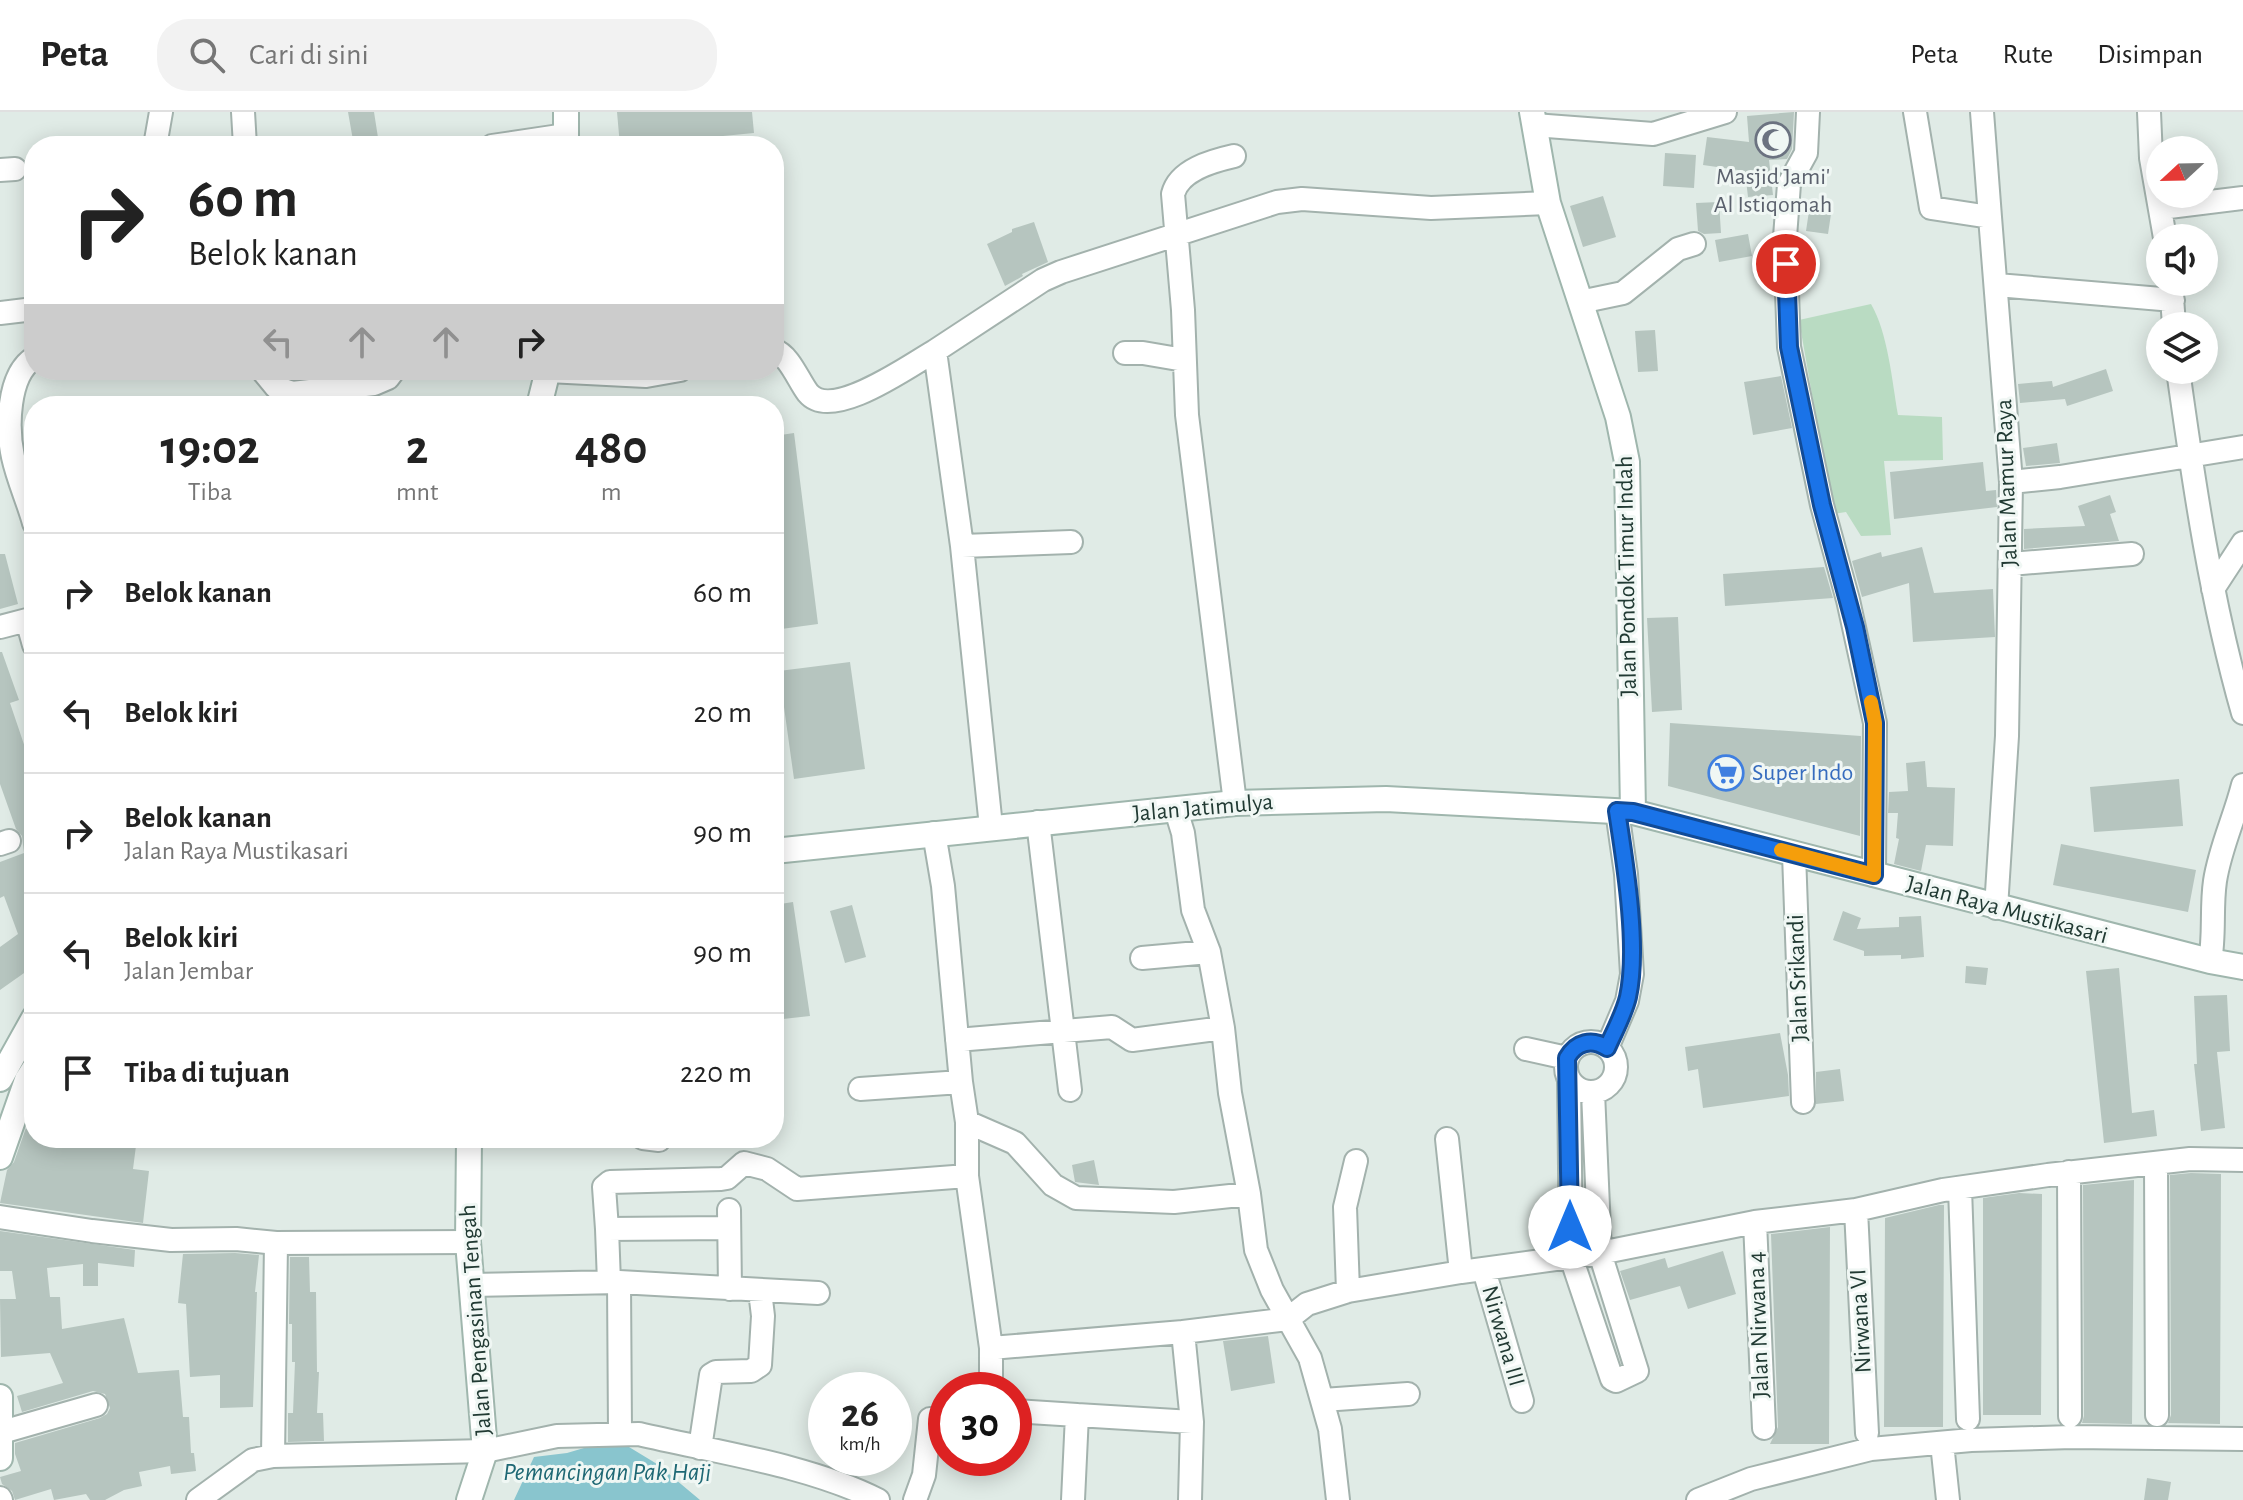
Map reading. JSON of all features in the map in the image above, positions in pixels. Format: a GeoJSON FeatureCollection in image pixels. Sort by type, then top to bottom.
{"type":"FeatureCollection","features":[{"type":"Feature","properties":{"kind":"main road","name":"Jalan Pondok Timur Indah"},"geometry":{"type":"LineString","coordinates":[[1533,119],[1548,203],[1618,417],[1627,462],[1625,812]]}},
{"type":"Feature","properties":{"kind":"main road","name":"Jalan Jatimulya"},"geometry":{"type":"LineString","coordinates":[[784,850],[1235,803],[1386,799],[1625,812]]}},
{"type":"Feature","properties":{"kind":"main road","name":"Jalan Raya Mustikasari"},"geometry":{"type":"LineString","coordinates":[[1625,812],[1996,908],[2243,967]]}},
{"type":"Feature","properties":{"kind":"main road"},"geometry":{"type":"LineString","coordinates":[[0,1079],[24,1036]]}},
{"type":"Feature","properties":{"kind":"main road"},"geometry":{"type":"LineString","coordinates":[[0,1157],[24,1089]]}},
{"type":"Feature","properties":{"kind":"main road","name":"Jalan Pengasinan Tengah"},"geometry":{"type":"LineString","coordinates":[[469,1148],[468,1242],[485,1451],[469,1500]]}},
{"type":"Feature","properties":{"kind":"main road"},"geometry":{"type":"LineString","coordinates":[[0,1397],[0,1458]]}},
{"type":"Feature","properties":{"kind":"street"},"geometry":{"type":"LineString","coordinates":[[157,136],[161,112]]}},
{"type":"Feature","properties":{"kind":"street"},"geometry":{"type":"LineString","coordinates":[[243,112],[244,136]]}},
{"type":"Feature","properties":{"kind":"street"},"geometry":{"type":"LineString","coordinates":[[1533,119],[1653,134],[1725,112]]}},
{"type":"Feature","properties":{"kind":"street"},"geometry":{"type":"LineString","coordinates":[[1808,112],[1806,153],[1789,184],[1785,237],[1789,347],[1822,505],[1855,627],[1875,723],[1874,875]]}},
{"type":"Feature","properties":{"kind":"street"},"geometry":{"type":"LineString","coordinates":[[1915,112],[1931,208],[1990,217]]}},
{"type":"Feature","properties":{"kind":"street","name":"Jalan Mamur Raya"},"geometry":{"type":"LineString","coordinates":[[1982,112],[2011,482],[2007,736],[1996,908]]}},
{"type":"Feature","properties":{"kind":"street"},"geometry":{"type":"LineString","coordinates":[[2149,112],[2150,136]]}},
{"type":"Feature","properties":{"kind":"street"},"geometry":{"type":"LineString","coordinates":[[541,136],[566,131]]}},
{"type":"Feature","properties":{"kind":"street"},"geometry":{"type":"LineString","coordinates":[[1234,156],[1181,176],[1175,183],[1173,194],[1187,415],[1235,803]]}},
{"type":"Feature","properties":{"kind":"street"},"geometry":{"type":"LineString","coordinates":[[2218,201],[2243,198]]}},
{"type":"Feature","properties":{"kind":"street"},"geometry":{"type":"LineString","coordinates":[[784,357],[810,396],[826,403],[848,398],[935,351],[1043,280],[1111,253],[1289,199],[1431,208],[1548,203]]}},
{"type":"Feature","properties":{"kind":"street"},"geometry":{"type":"LineString","coordinates":[[2161,208],[2163,224]]}},
{"type":"Feature","properties":{"kind":"street"},"geometry":{"type":"LineString","coordinates":[[1580,302],[1623,293],[1678,249],[1694,244]]}},
{"type":"Feature","properties":{"kind":"street"},"geometry":{"type":"LineString","coordinates":[[1997,285],[2146,290]]}},
{"type":"Feature","properties":{"kind":"street"},"geometry":{"type":"LineString","coordinates":[[0,313],[24,310]]}},
{"type":"Feature","properties":{"kind":"street"},"geometry":{"type":"LineString","coordinates":[[935,351],[962,546],[991,827]]}},
{"type":"Feature","properties":{"kind":"street"},"geometry":{"type":"LineString","coordinates":[[1125,353],[1184,360]]}},
{"type":"Feature","properties":{"kind":"street"},"geometry":{"type":"LineString","coordinates":[[18,481],[11,420],[15,388],[24,367]]}},
{"type":"Feature","properties":{"kind":"street"},"geometry":{"type":"LineString","coordinates":[[270,380],[276,387],[292,393],[374,384],[383,380]]}},
{"type":"Feature","properties":{"kind":"street"},"geometry":{"type":"LineString","coordinates":[[2180,384],[2213,589],[2243,713]]}},
{"type":"Feature","properties":{"kind":"street"},"geometry":{"type":"LineString","coordinates":[[2011,482],[2243,447]]}},
{"type":"Feature","properties":{"kind":"street"},"geometry":{"type":"LineString","coordinates":[[962,546],[1071,542]]}},
{"type":"Feature","properties":{"kind":"street"},"geometry":{"type":"LineString","coordinates":[[2213,589],[2243,543]]}},
{"type":"Feature","properties":{"kind":"street"},"geometry":{"type":"LineString","coordinates":[[2010,564],[2132,554]]}},
{"type":"Feature","properties":{"kind":"street"},"geometry":{"type":"LineString","coordinates":[[0,627],[24,621]]}},
{"type":"Feature","properties":{"kind":"street"},"geometry":{"type":"LineString","coordinates":[[2210,961],[2213,944],[2211,913],[2216,877],[2243,785]]}},
{"type":"Feature","properties":{"kind":"street"},"geometry":{"type":"LineString","coordinates":[[1176,810],[1183,833],[1193,910],[1209,952],[1223,1028],[1230,1093],[1256,1250],[1310,1358],[1330,1429],[1338,1500]]}},
{"type":"Feature","properties":{"kind":"street"},"geometry":{"type":"LineString","coordinates":[[1607,1048],[1627,1001],[1632,974],[1625,812]]}},
{"type":"Feature","properties":{"kind":"street"},"geometry":{"type":"LineString","coordinates":[[1038,822],[1070,1090]]}},
{"type":"Feature","properties":{"kind":"street"},"geometry":{"type":"LineString","coordinates":[[934,833],[943,886],[967,1122],[967,1176],[991,1348],[991,1372]]}},
{"type":"Feature","properties":{"kind":"street","name":"Jalan Srikandi"},"geometry":{"type":"LineString","coordinates":[[1794,854],[1803,1102]]}},
{"type":"Feature","properties":{"kind":"street"},"geometry":{"type":"LineString","coordinates":[[1142,958],[1209,952]]}},
{"type":"Feature","properties":{"kind":"street"},"geometry":{"type":"LineString","coordinates":[[957,1040],[1112,1027],[1132,1040],[1223,1028]]}},
{"type":"Feature","properties":{"kind":"street"},"geometry":{"type":"LineString","coordinates":[[1526,1049],[1568,1069],[1580,1089],[1593,1092],[1605,1088],[1616,1072],[1615,1059],[1607,1048],[1597,1043],[1585,1043],[1574,1048],[1568,1069],[1571,1257],[1612,1379],[1616,1381],[1637,1371],[1600,1253],[1593,1092]]}},
{"type":"Feature","properties":{"kind":"street"},"geometry":{"type":"LineString","coordinates":[[860,1089],[961,1082]]}},
{"type":"Feature","properties":{"kind":"street"},"geometry":{"type":"LineString","coordinates":[[967,1122],[1015,1143],[1053,1185],[1076,1198],[1174,1202],[1249,1194]]}},
{"type":"Feature","properties":{"kind":"street"},"geometry":{"type":"LineString","coordinates":[[1447,1139],[1457,1210],[1461,1272]]}},
{"type":"Feature","properties":{"kind":"street"},"geometry":{"type":"LineString","coordinates":[[991,1348],[1183,1332],[1288,1319],[1307,1304],[1348,1291],[1600,1253],[1755,1222],[1856,1210],[1960,1188],[2069,1172],[2190,1159],[2243,1160]]}},
{"type":"Feature","properties":{"kind":"street"},"geometry":{"type":"LineString","coordinates":[[1348,1291],[1345,1207],[1356,1161]]}},
{"type":"Feature","properties":{"kind":"street"},"geometry":{"type":"LineString","coordinates":[[620,1433],[614,1282],[604,1187],[610,1182],[721,1179],[727,1178],[744,1163],[767,1169],[797,1189],[967,1176]]}},
{"type":"Feature","properties":{"kind":"street"},"geometry":{"type":"LineString","coordinates":[[2156,1163],[2157,1415]]}},
{"type":"Feature","properties":{"kind":"street"},"geometry":{"type":"LineString","coordinates":[[2069,1172],[2070,1416]]}},
{"type":"Feature","properties":{"kind":"street"},"geometry":{"type":"LineString","coordinates":[[1960,1188],[1968,1419]]}},
{"type":"Feature","properties":{"kind":"street","name":"Nirwana VI"},"geometry":{"type":"LineString","coordinates":[[1856,1210],[1867,1433]]}},
{"type":"Feature","properties":{"kind":"street"},"geometry":{"type":"LineString","coordinates":[[0,1217],[171,1240],[468,1242]]}},
{"type":"Feature","properties":{"kind":"street"},"geometry":{"type":"LineString","coordinates":[[607,1229],[729,1219],[730,1289]]}},
{"type":"Feature","properties":{"kind":"street","name":"Jalan Nirwana 4"},"geometry":{"type":"LineString","coordinates":[[1755,1222],[1764,1428]]}},
{"type":"Feature","properties":{"kind":"street"},"geometry":{"type":"LineString","coordinates":[[273,1456],[276,1243]]}},
{"type":"Feature","properties":{"kind":"street","name":"Nirwana III"},"geometry":{"type":"LineString","coordinates":[[1484,1270],[1522,1401]]}},
{"type":"Feature","properties":{"kind":"street"},"geometry":{"type":"LineString","coordinates":[[471,1285],[614,1282],[818,1293]]}},
{"type":"Feature","properties":{"kind":"street"},"geometry":{"type":"LineString","coordinates":[[700,1448],[711,1375],[716,1372],[751,1371],[760,1365],[763,1316],[760,1291]]}},
{"type":"Feature","properties":{"kind":"street"},"geometry":{"type":"LineString","coordinates":[[1183,1332],[1192,1422],[1190,1500]]}},
{"type":"Feature","properties":{"kind":"street"},"geometry":{"type":"LineString","coordinates":[[1323,1400],[1408,1394]]}},
{"type":"Feature","properties":{"kind":"street"},"geometry":{"type":"LineString","coordinates":[[2,1432],[96,1405]]}},
{"type":"Feature","properties":{"kind":"street"},"geometry":{"type":"LineString","coordinates":[[1032,1412],[1192,1422]]}},
{"type":"Feature","properties":{"kind":"street"},"geometry":{"type":"LineString","coordinates":[[1073,1500],[1077,1415]]}},
{"type":"Feature","properties":{"kind":"street"},"geometry":{"type":"LineString","coordinates":[[198,1500],[253,1460],[273,1456],[485,1451],[557,1436],[620,1433],[639,1434],[801,1471],[859,1490],[878,1500]]}},
{"type":"Feature","properties":{"kind":"street"},"geometry":{"type":"LineString","coordinates":[[1698,1500],[1753,1490],[1851,1452],[1942,1443],[2072,1437],[2243,1439]]}},
{"type":"Feature","properties":{"kind":"street"},"geometry":{"type":"LineString","coordinates":[[915,1500],[924,1475],[928,1438]]}},
{"type":"Feature","properties":{"kind":"street"},"geometry":{"type":"LineString","coordinates":[[1942,1443],[1948,1500]]}},
{"type":"Feature","properties":{"kind":"green space"},"geometry":{"type":"Polygon","coordinates":[[[1871,304],[1885,343],[1898,415],[1942,417],[1943,460],[1884,461],[1891,535],[1861,536],[1846,512],[1833,514],[1799,320],[1871,304]]]}},
{"type":"Feature","properties":{"kind":"water","name":"Pemancingan Pak Haji"},"geometry":{"type":"Polygon","coordinates":[[[601,1443],[629,1447],[657,1464],[700,1500],[514,1500],[534,1457],[567,1453],[601,1443]]]}},
{"type":"Feature","properties":{"kind":"building"},"geometry":{"type":"Polygon","coordinates":[[[348,112],[374,112],[378,136],[352,136],[348,112]]]}},
{"type":"Feature","properties":{"kind":"building"},"geometry":{"type":"Polygon","coordinates":[[[617,112],[752,112],[754,133],[619,136],[617,112]]]}},
{"type":"Feature","properties":{"kind":"building"},"geometry":{"type":"Polygon","coordinates":[[[1794,112],[1792,149],[1787,159],[1769,160],[1773,195],[1748,197],[1745,171],[1703,165],[1707,137],[1749,142],[1747,116],[1794,112]]]}},
{"type":"Feature","properties":{"kind":"building"},"geometry":{"type":"Polygon","coordinates":[[[1665,153],[1696,155],[1694,188],[1663,186],[1665,153]]]}},
{"type":"Feature","properties":{"kind":"building"},"geometry":{"type":"Polygon","coordinates":[[[1603,196],[1616,237],[1583,247],[1570,206],[1603,196]]]}},
{"type":"Feature","properties":{"kind":"building"},"geometry":{"type":"Polygon","coordinates":[[[1719,202],[1721,233],[1704,234],[1698,231],[1696,203],[1719,202]]]}},
{"type":"Feature","properties":{"kind":"building"},"geometry":{"type":"Polygon","coordinates":[[[1809,211],[1831,214],[1828,234],[1806,231],[1809,211]]]}},
{"type":"Feature","properties":{"kind":"building"},"geometry":{"type":"Polygon","coordinates":[[[1034,222],[1048,262],[1005,286],[987,244],[1012,232],[1012,229],[1034,222]]]}},
{"type":"Feature","properties":{"kind":"building"},"geometry":{"type":"Polygon","coordinates":[[[1748,234],[1752,256],[1719,262],[1715,240],[1748,234]]]}},
{"type":"Feature","properties":{"kind":"building"},"geometry":{"type":"Polygon","coordinates":[[[1655,330],[1658,371],[1638,372],[1635,331],[1655,330]]]}},
{"type":"Feature","properties":{"kind":"building"},"geometry":{"type":"Polygon","coordinates":[[[2106,369],[2113,391],[2067,406],[2065,399],[2020,403],[2018,384],[2052,381],[2053,387],[2106,369]]]}},
{"type":"Feature","properties":{"kind":"building"},"geometry":{"type":"Polygon","coordinates":[[[1781,376],[1792,428],[1753,435],[1744,382],[1781,376]]]}},
{"type":"Feature","properties":{"kind":"building"},"geometry":{"type":"Polygon","coordinates":[[[794,433],[818,624],[784,629],[784,434],[794,433]]]}},
{"type":"Feature","properties":{"kind":"building"},"geometry":{"type":"Polygon","coordinates":[[[2057,443],[2060,463],[2026,466],[2023,448],[2057,443]]]}},
{"type":"Feature","properties":{"kind":"building"},"geometry":{"type":"Polygon","coordinates":[[[1983,462],[1986,491],[1996,490],[1997,507],[1894,519],[1890,472],[1983,462]]]}},
{"type":"Feature","properties":{"kind":"building"},"geometry":{"type":"Polygon","coordinates":[[[2110,495],[2116,512],[2110,514],[2119,541],[2024,549],[2024,529],[2085,526],[2078,506],[2110,495]]]}},
{"type":"Feature","properties":{"kind":"building"},"geometry":{"type":"Polygon","coordinates":[[[1922,547],[1934,593],[1993,589],[1995,637],[1913,642],[1909,583],[1862,597],[1852,561],[1881,552],[1882,557],[1922,547]]]}},
{"type":"Feature","properties":{"kind":"building"},"geometry":{"type":"Polygon","coordinates":[[[0,554],[5,554],[18,604],[0,609],[0,554]]]}},
{"type":"Feature","properties":{"kind":"building"},"geometry":{"type":"Polygon","coordinates":[[[1824,567],[1833,598],[1725,606],[1723,574],[1824,567]]]}},
{"type":"Feature","properties":{"kind":"building"},"geometry":{"type":"Polygon","coordinates":[[[1678,617],[1682,710],[1652,712],[1647,618],[1678,617]]]}},
{"type":"Feature","properties":{"kind":"building"},"geometry":{"type":"Polygon","coordinates":[[[2,652],[19,700],[10,703],[24,744],[24,853],[22,836],[16,829],[0,784],[2,652]]]}},
{"type":"Feature","properties":{"kind":"building"},"geometry":{"type":"Polygon","coordinates":[[[850,662],[865,769],[794,779],[784,707],[784,670],[850,662]]]}},
{"type":"Feature","properties":{"kind":"building"},"geometry":{"type":"Polygon","coordinates":[[[1670,723],[1861,736],[1860,836],[1668,786],[1670,723]]]}},
{"type":"Feature","properties":{"kind":"building"},"geometry":{"type":"Polygon","coordinates":[[[1925,761],[1927,787],[1955,788],[1953,846],[1926,845],[1921,871],[1894,864],[1899,839],[1896,838],[1898,813],[1888,813],[1889,792],[1908,791],[1906,763],[1925,761]]]}},
{"type":"Feature","properties":{"kind":"building"},"geometry":{"type":"Polygon","coordinates":[[[2179,779],[2183,826],[2094,832],[2090,787],[2179,779]]]}},
{"type":"Feature","properties":{"kind":"building"},"geometry":{"type":"Polygon","coordinates":[[[2061,844],[2196,870],[2188,912],[2053,885],[2061,844]]]}},
{"type":"Feature","properties":{"kind":"building"},"geometry":{"type":"Polygon","coordinates":[[[24,853],[24,973],[0,990],[0,947],[18,934],[4,896],[0,898],[0,862],[24,853]]]}},
{"type":"Feature","properties":{"kind":"building"},"geometry":{"type":"Polygon","coordinates":[[[793,902],[810,1016],[784,1019],[784,903],[793,902]]]}},
{"type":"Feature","properties":{"kind":"building"},"geometry":{"type":"Polygon","coordinates":[[[852,905],[866,957],[845,963],[830,911],[852,905]]]}},
{"type":"Feature","properties":{"kind":"building"},"geometry":{"type":"Polygon","coordinates":[[[1843,911],[1861,918],[1857,929],[1899,927],[1899,917],[1921,916],[1924,957],[1864,956],[1864,951],[1833,940],[1843,911]]]}},
{"type":"Feature","properties":{"kind":"building"},"geometry":{"type":"Polygon","coordinates":[[[1966,966],[1988,968],[1986,985],[1965,983],[1966,966]]]}},
{"type":"Feature","properties":{"kind":"building"},"geometry":{"type":"Polygon","coordinates":[[[2119,968],[2132,1113],[2154,1110],[2157,1136],[2104,1143],[2086,971],[2119,968]]]}},
{"type":"Feature","properties":{"kind":"building"},"geometry":{"type":"Polygon","coordinates":[[[2227,995],[2230,1051],[2217,1052],[2225,1128],[2201,1131],[2194,1064],[2197,1064],[2194,996],[2227,995]]]}},
{"type":"Feature","properties":{"kind":"building"},"geometry":{"type":"Polygon","coordinates":[[[1780,1033],[1789,1096],[1703,1108],[1698,1069],[1688,1071],[1685,1047],[1780,1033]]]}},
{"type":"Feature","properties":{"kind":"building"},"geometry":{"type":"Polygon","coordinates":[[[1840,1069],[1844,1101],[1816,1104],[1816,1072],[1840,1069]]]}},
{"type":"Feature","properties":{"kind":"building"},"geometry":{"type":"Polygon","coordinates":[[[24,1134],[24,1148],[136,1148],[133,1169],[149,1171],[143,1223],[0,1203],[7,1170],[14,1162],[24,1134]]]}},
{"type":"Feature","properties":{"kind":"building"},"geometry":{"type":"Polygon","coordinates":[[[1094,1160],[1099,1185],[1075,1182],[1072,1165],[1094,1160]]]}},
{"type":"Feature","properties":{"kind":"building"},"geometry":{"type":"Polygon","coordinates":[[[2221,1174],[2220,1424],[2168,1423],[2171,1415],[2170,1175],[2221,1174]]]}},
{"type":"Feature","properties":{"kind":"building"},"geometry":{"type":"Polygon","coordinates":[[[2134,1180],[2132,1424],[2082,1423],[2083,1185],[2134,1180]]]}},
{"type":"Feature","properties":{"kind":"building"},"geometry":{"type":"Polygon","coordinates":[[[2019,1193],[2042,1194],[2041,1415],[1983,1415],[1983,1198],[2019,1193]]]}},
{"type":"Feature","properties":{"kind":"building"},"geometry":{"type":"Polygon","coordinates":[[[1944,1205],[1943,1427],[1884,1427],[1885,1218],[1944,1205]]]}},
{"type":"Feature","properties":{"kind":"building"},"geometry":{"type":"Polygon","coordinates":[[[1830,1227],[1829,1444],[1770,1444],[1778,1427],[1771,1234],[1830,1227]]]}},
{"type":"Feature","properties":{"kind":"building"},"geometry":{"type":"Polygon","coordinates":[[[0,1231],[135,1250],[134,1267],[98,1263],[98,1286],[83,1286],[83,1264],[47,1268],[50,1297],[60,1297],[62,1329],[124,1318],[138,1373],[179,1370],[183,1417],[189,1417],[191,1453],[194,1453],[196,1471],[171,1474],[170,1466],[139,1472],[142,1486],[124,1490],[105,1500],[90,1500],[86,1494],[54,1500],[51,1489],[15,1500],[12,1491],[2,1484],[0,1477],[21,1471],[15,1443],[100,1418],[110,1408],[105,1394],[93,1391],[22,1412],[17,1396],[63,1383],[50,1353],[1,1357],[0,1299],[16,1299],[12,1271],[0,1271],[0,1231]]]}},
{"type":"Feature","properties":{"kind":"building"},"geometry":{"type":"Polygon","coordinates":[[[1723,1251],[1736,1294],[1688,1309],[1680,1286],[1630,1300],[1620,1271],[1665,1258],[1668,1268],[1723,1251]]]}},
{"type":"Feature","properties":{"kind":"building"},"geometry":{"type":"Polygon","coordinates":[[[183,1254],[259,1255],[255,1292],[253,1407],[220,1408],[220,1375],[190,1377],[186,1304],[178,1303],[183,1254]]]}},
{"type":"Feature","properties":{"kind":"building"},"geometry":{"type":"Polygon","coordinates":[[[290,1257],[309,1257],[310,1292],[316,1292],[317,1413],[323,1413],[324,1441],[288,1442],[288,1413],[293,1413],[295,1362],[292,1362],[292,1324],[289,1324],[290,1257]]]}},
{"type":"Feature","properties":{"kind":"building"},"geometry":{"type":"Polygon","coordinates":[[[1268,1336],[1275,1383],[1231,1391],[1223,1341],[1268,1336]]]}},
{"type":"Feature","properties":{"kind":"building"},"geometry":{"type":"Polygon","coordinates":[[[2147,1478],[2171,1482],[2168,1500],[2144,1500],[2147,1478]]]}},
{"type":"Feature","properties":{"kind":"slow traffic"},"geometry":{"type":"LineString","coordinates":[[1781,850],[1874,875],[1875,723],[1871,702]]}},
{"type":"Feature","properties":{"kind":"place","name":"Masjid Jami' Al Istiqomah"},"geometry":{"type":"Point","coordinates":[1773,140]}},
{"type":"Feature","properties":{"kind":"place","name":"Super Indo"},"geometry":{"type":"Point","coordinates":[1726,773]}},
{"type":"Feature","properties":{"kind":"route"},"geometry":{"type":"LineString","coordinates":[[1570,1227],[1567,1058],[1574,1048],[1585,1043],[1597,1043],[1607,1048],[1627,1001],[1632,974],[1626,874],[1617,811],[1633,812],[1874,875],[1875,723],[1855,627],[1822,505],[1789,347],[1786,264]]}}]}
